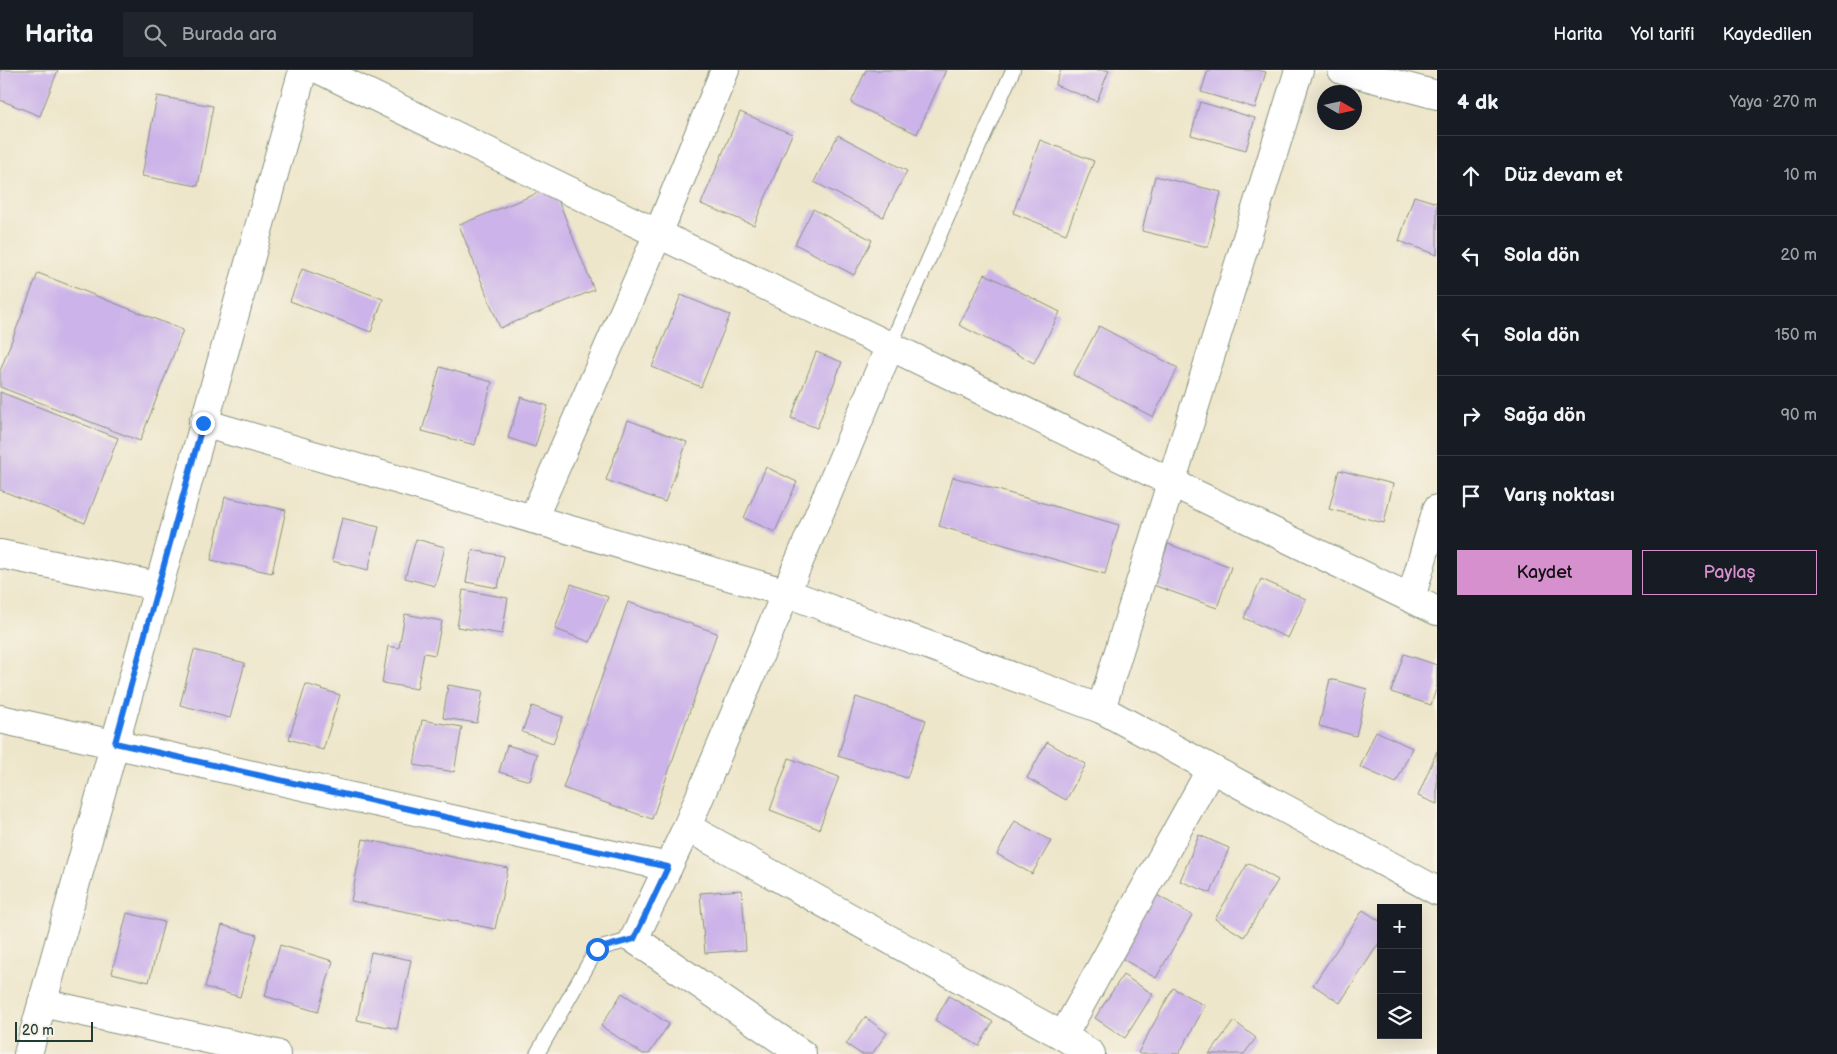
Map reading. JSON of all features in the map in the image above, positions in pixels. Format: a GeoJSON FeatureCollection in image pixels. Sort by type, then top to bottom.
{"type":"FeatureCollection","features":[{"type":"Feature","properties":{"kind":"street"},"geometry":{"type":"LineString","coordinates":[[28,1054],[303,70]]}},
{"type":"Feature","properties":{"kind":"street"},"geometry":{"type":"LineString","coordinates":[[320,70],[1437,611]]}},
{"type":"Feature","properties":{"kind":"street"},"geometry":{"type":"LineString","coordinates":[[533,519],[658,234],[725,70]]}},
{"type":"Feature","properties":{"kind":"street"},"geometry":{"type":"LineString","coordinates":[[1102,709],[1299,70]]}},
{"type":"Feature","properties":{"kind":"street"},"geometry":{"type":"LineString","coordinates":[[1342,70],[1437,95]]}},
{"type":"Feature","properties":{"kind":"street"},"geometry":{"type":"LineString","coordinates":[[802,1054],[634,939],[687,826],[890,346]]}},
{"type":"Feature","properties":{"kind":"street"},"geometry":{"type":"LineString","coordinates":[[203,423],[787,593],[1102,709],[1437,891]]}},
{"type":"Feature","properties":{"kind":"street"},"geometry":{"type":"LineString","coordinates":[[1411,598],[1437,509]]}},
{"type":"Feature","properties":{"kind":"street"},"geometry":{"type":"LineString","coordinates":[[0,554],[158,586]]}},
{"type":"Feature","properties":{"kind":"street"},"geometry":{"type":"LineString","coordinates":[[0,719],[668,867]]}},
{"type":"Feature","properties":{"kind":"street"},"geometry":{"type":"LineString","coordinates":[[1063,1036],[1211,769]]}},
{"type":"Feature","properties":{"kind":"street"},"geometry":{"type":"LineString","coordinates":[[687,826],[1063,1036],[1091,1054]]}},
{"type":"Feature","properties":{"kind":"street"},"geometry":{"type":"LineString","coordinates":[[42,1003],[276,1054]]}},
{"type":"Feature","properties":{"kind":"lane"},"geometry":{"type":"LineString","coordinates":[[890,346],[1013,70]]}},
{"type":"Feature","properties":{"kind":"lane"},"geometry":{"type":"LineString","coordinates":[[537,1054],[597,949],[634,939]]}},
{"type":"Feature","properties":{"kind":"building"},"geometry":{"type":"Polygon","coordinates":[[[0,70],[58,70],[40,116],[0,100],[0,70]]]}},
{"type":"Feature","properties":{"kind":"building"},"geometry":{"type":"Polygon","coordinates":[[[866,70],[946,70],[917,134],[851,103],[866,70]]]}},
{"type":"Feature","properties":{"kind":"building"},"geometry":{"type":"Polygon","coordinates":[[[1061,70],[1109,70],[1097,101],[1055,85],[1061,70]]]}},
{"type":"Feature","properties":{"kind":"building"},"geometry":{"type":"Polygon","coordinates":[[[1208,70],[1257,70],[1266,72],[1255,108],[1201,92],[1208,70]]]}},
{"type":"Feature","properties":{"kind":"building"},"geometry":{"type":"Polygon","coordinates":[[[157,96],[213,106],[198,186],[142,176],[157,96]]]}},
{"type":"Feature","properties":{"kind":"building"},"geometry":{"type":"Polygon","coordinates":[[[1200,102],[1255,118],[1246,150],[1191,135],[1200,102]]]}},
{"type":"Feature","properties":{"kind":"building"},"geometry":{"type":"Polygon","coordinates":[[[740,112],[792,134],[754,225],[701,204],[740,112]]]}},
{"type":"Feature","properties":{"kind":"building"},"geometry":{"type":"Polygon","coordinates":[[[838,135],[907,171],[883,217],[814,182],[838,135]]]}},
{"type":"Feature","properties":{"kind":"building"},"geometry":{"type":"Polygon","coordinates":[[[1040,140],[1094,161],[1066,234],[1013,213],[1040,140]]]}},
{"type":"Feature","properties":{"kind":"building"},"geometry":{"type":"Polygon","coordinates":[[[1155,176],[1221,192],[1208,247],[1142,231],[1155,176]]]}},
{"type":"Feature","properties":{"kind":"building"},"geometry":{"type":"Polygon","coordinates":[[[553,187],[594,290],[500,328],[459,225],[553,187]]]}},
{"type":"Feature","properties":{"kind":"building"},"geometry":{"type":"Polygon","coordinates":[[[1414,196],[1437,203],[1437,255],[1399,241],[1414,196]]]}},
{"type":"Feature","properties":{"kind":"building"},"geometry":{"type":"Polygon","coordinates":[[[813,209],[872,240],[854,275],[795,244],[813,209]]]}},
{"type":"Feature","properties":{"kind":"building"},"geometry":{"type":"Polygon","coordinates":[[[302,269],[383,299],[371,332],[290,301],[302,269]]]}},
{"type":"Feature","properties":{"kind":"building"},"geometry":{"type":"Polygon","coordinates":[[[38,273],[183,330],[140,441],[0,387],[0,371],[38,273]]]}},
{"type":"Feature","properties":{"kind":"building"},"geometry":{"type":"Polygon","coordinates":[[[985,274],[1060,312],[1034,363],[959,325],[985,274]]]}},
{"type":"Feature","properties":{"kind":"building"},"geometry":{"type":"Polygon","coordinates":[[[681,295],[730,315],[701,387],[652,367],[681,295]]]}},
{"type":"Feature","properties":{"kind":"building"},"geometry":{"type":"Polygon","coordinates":[[[1099,326],[1178,368],[1153,417],[1073,375],[1099,326]]]}},
{"type":"Feature","properties":{"kind":"building"},"geometry":{"type":"Polygon","coordinates":[[[816,352],[842,362],[817,428],[791,418],[816,352]]]}},
{"type":"Feature","properties":{"kind":"building"},"geometry":{"type":"Polygon","coordinates":[[[440,367],[492,382],[475,445],[422,431],[440,367]]]}},
{"type":"Feature","properties":{"kind":"building"},"geometry":{"type":"Polygon","coordinates":[[[0,392],[118,438],[85,523],[0,490],[0,392]]]}},
{"type":"Feature","properties":{"kind":"building"},"geometry":{"type":"Polygon","coordinates":[[[521,397],[548,406],[535,447],[508,438],[521,397]]]}},
{"type":"Feature","properties":{"kind":"building"},"geometry":{"type":"Polygon","coordinates":[[[628,420],[687,442],[665,502],[606,480],[628,420]]]}},
{"type":"Feature","properties":{"kind":"building"},"geometry":{"type":"Polygon","coordinates":[[[766,467],[797,482],[775,532],[744,518],[766,467]]]}},
{"type":"Feature","properties":{"kind":"building"},"geometry":{"type":"Polygon","coordinates":[[[1339,470],[1393,484],[1384,523],[1329,509],[1339,470]]]}},
{"type":"Feature","properties":{"kind":"building"},"geometry":{"type":"Polygon","coordinates":[[[953,477],[1119,525],[1105,574],[939,526],[953,477]]]}},
{"type":"Feature","properties":{"kind":"building"},"geometry":{"type":"Polygon","coordinates":[[[225,497],[286,510],[272,573],[211,560],[225,497]]]}},
{"type":"Feature","properties":{"kind":"building"},"geometry":{"type":"Polygon","coordinates":[[[342,518],[379,527],[368,570],[332,561],[342,518]]]}},
{"type":"Feature","properties":{"kind":"building"},"geometry":{"type":"Polygon","coordinates":[[[416,539],[445,547],[435,586],[405,578],[416,539]]]}},
{"type":"Feature","properties":{"kind":"building"},"geometry":{"type":"Polygon","coordinates":[[[1168,544],[1231,567],[1217,608],[1153,585],[1168,544]]]}},
{"type":"Feature","properties":{"kind":"building"},"geometry":{"type":"Polygon","coordinates":[[[472,550],[504,556],[498,588],[466,582],[472,550]]]}},
{"type":"Feature","properties":{"kind":"building"},"geometry":{"type":"Polygon","coordinates":[[[1261,579],[1306,599],[1288,638],[1244,618],[1261,579]]]}},
{"type":"Feature","properties":{"kind":"building"},"geometry":{"type":"Polygon","coordinates":[[[571,584],[608,597],[590,642],[555,629],[571,584]]]}},
{"type":"Feature","properties":{"kind":"building"},"geometry":{"type":"Polygon","coordinates":[[[463,590],[508,598],[502,634],[457,627],[463,590]]]}},
{"type":"Feature","properties":{"kind":"building"},"geometry":{"type":"Polygon","coordinates":[[[628,602],[717,633],[652,819],[563,788],[628,602]]]}},
{"type":"Feature","properties":{"kind":"building"},"geometry":{"type":"Polygon","coordinates":[[[405,614],[442,621],[435,655],[424,653],[417,689],[382,683],[388,646],[399,648],[405,614]]]}},
{"type":"Feature","properties":{"kind":"building"},"geometry":{"type":"Polygon","coordinates":[[[194,650],[245,663],[230,718],[180,705],[194,650]]]}},
{"type":"Feature","properties":{"kind":"building"},"geometry":{"type":"Polygon","coordinates":[[[1404,654],[1437,665],[1437,686],[1431,705],[1391,692],[1404,654]]]}},
{"type":"Feature","properties":{"kind":"building"},"geometry":{"type":"Polygon","coordinates":[[[1330,679],[1367,689],[1356,736],[1319,726],[1330,679]]]}},
{"type":"Feature","properties":{"kind":"building"},"geometry":{"type":"Polygon","coordinates":[[[306,684],[340,695],[323,750],[289,739],[306,684]]]}},
{"type":"Feature","properties":{"kind":"building"},"geometry":{"type":"Polygon","coordinates":[[[448,685],[483,691],[477,723],[443,718],[448,685]]]}},
{"type":"Feature","properties":{"kind":"building"},"geometry":{"type":"Polygon","coordinates":[[[856,697],[926,720],[907,778],[838,756],[856,697]]]}},
{"type":"Feature","properties":{"kind":"building"},"geometry":{"type":"Polygon","coordinates":[[[532,706],[563,717],[553,743],[522,732],[532,706]]]}},
{"type":"Feature","properties":{"kind":"building"},"geometry":{"type":"Polygon","coordinates":[[[422,720],[462,727],[454,772],[414,765],[422,720]]]}},
{"type":"Feature","properties":{"kind":"building"},"geometry":{"type":"Polygon","coordinates":[[[1376,731],[1412,748],[1396,783],[1360,767],[1376,731]]]}},
{"type":"Feature","properties":{"kind":"building"},"geometry":{"type":"Polygon","coordinates":[[[1047,742],[1086,764],[1066,800],[1027,778],[1047,742]]]}},
{"type":"Feature","properties":{"kind":"building"},"geometry":{"type":"Polygon","coordinates":[[[507,745],[537,754],[530,781],[499,772],[507,745]]]}},
{"type":"Feature","properties":{"kind":"building"},"geometry":{"type":"Polygon","coordinates":[[[1437,751],[1437,804],[1418,796],[1437,751]]]}},
{"type":"Feature","properties":{"kind":"building"},"geometry":{"type":"Polygon","coordinates":[[[789,758],[839,777],[819,829],[770,810],[789,758]]]}},
{"type":"Feature","properties":{"kind":"building"},"geometry":{"type":"Polygon","coordinates":[[[1015,821],[1051,841],[1032,874],[997,854],[1015,821]]]}},
{"type":"Feature","properties":{"kind":"building"},"geometry":{"type":"Polygon","coordinates":[[[1199,835],[1229,848],[1211,893],[1180,881],[1199,835]]]}},
{"type":"Feature","properties":{"kind":"building"},"geometry":{"type":"Polygon","coordinates":[[[363,839],[508,868],[495,929],[351,901],[363,839]]]}},
{"type":"Feature","properties":{"kind":"building"},"geometry":{"type":"Polygon","coordinates":[[[1248,863],[1278,880],[1244,937],[1215,919],[1248,863]]]}},
{"type":"Feature","properties":{"kind":"building"},"geometry":{"type":"Polygon","coordinates":[[[742,890],[746,950],[705,953],[700,893],[742,890]]]}},
{"type":"Feature","properties":{"kind":"building"},"geometry":{"type":"Polygon","coordinates":[[[1155,894],[1192,915],[1156,978],[1119,957],[1155,894]]]}},
{"type":"Feature","properties":{"kind":"building"},"geometry":{"type":"Polygon","coordinates":[[[1363,910],[1377,919],[1377,946],[1340,1003],[1313,985],[1363,910]]]}},
{"type":"Feature","properties":{"kind":"building"},"geometry":{"type":"Polygon","coordinates":[[[127,913],[164,922],[149,982],[112,973],[127,913]]]}},
{"type":"Feature","properties":{"kind":"building"},"geometry":{"type":"Polygon","coordinates":[[[222,925],[257,935],[240,997],[205,987],[222,925]]]}},
{"type":"Feature","properties":{"kind":"building"},"geometry":{"type":"Polygon","coordinates":[[[280,945],[333,961],[318,1012],[265,996],[280,945]]]}},
{"type":"Feature","properties":{"kind":"building"},"geometry":{"type":"Polygon","coordinates":[[[371,952],[411,960],[397,1029],[357,1020],[371,952]]]}},
{"type":"Feature","properties":{"kind":"building"},"geometry":{"type":"Polygon","coordinates":[[[1123,975],[1153,994],[1125,1038],[1095,1018],[1123,975]]]}},
{"type":"Feature","properties":{"kind":"building"},"geometry":{"type":"Polygon","coordinates":[[[1173,988],[1205,1006],[1179,1054],[1138,1053],[1173,988]]]}},
{"type":"Feature","properties":{"kind":"building"},"geometry":{"type":"Polygon","coordinates":[[[622,993],[669,1024],[649,1054],[643,1054],[601,1026],[622,993]]]}},
{"type":"Feature","properties":{"kind":"building"},"geometry":{"type":"Polygon","coordinates":[[[949,996],[993,1022],[979,1046],[935,1020],[949,996]]]}},
{"type":"Feature","properties":{"kind":"building"},"geometry":{"type":"Polygon","coordinates":[[[865,1017],[887,1033],[872,1054],[861,1054],[846,1044],[865,1017]]]}},
{"type":"Feature","properties":{"kind":"building"},"geometry":{"type":"Polygon","coordinates":[[[1234,1021],[1256,1038],[1244,1054],[1209,1054],[1234,1021]]]}},
{"type":"Feature","properties":{"kind":"route"},"geometry":{"type":"LineString","coordinates":[[203,423],[115,743],[668,867],[634,939],[597,949]]}}]}
